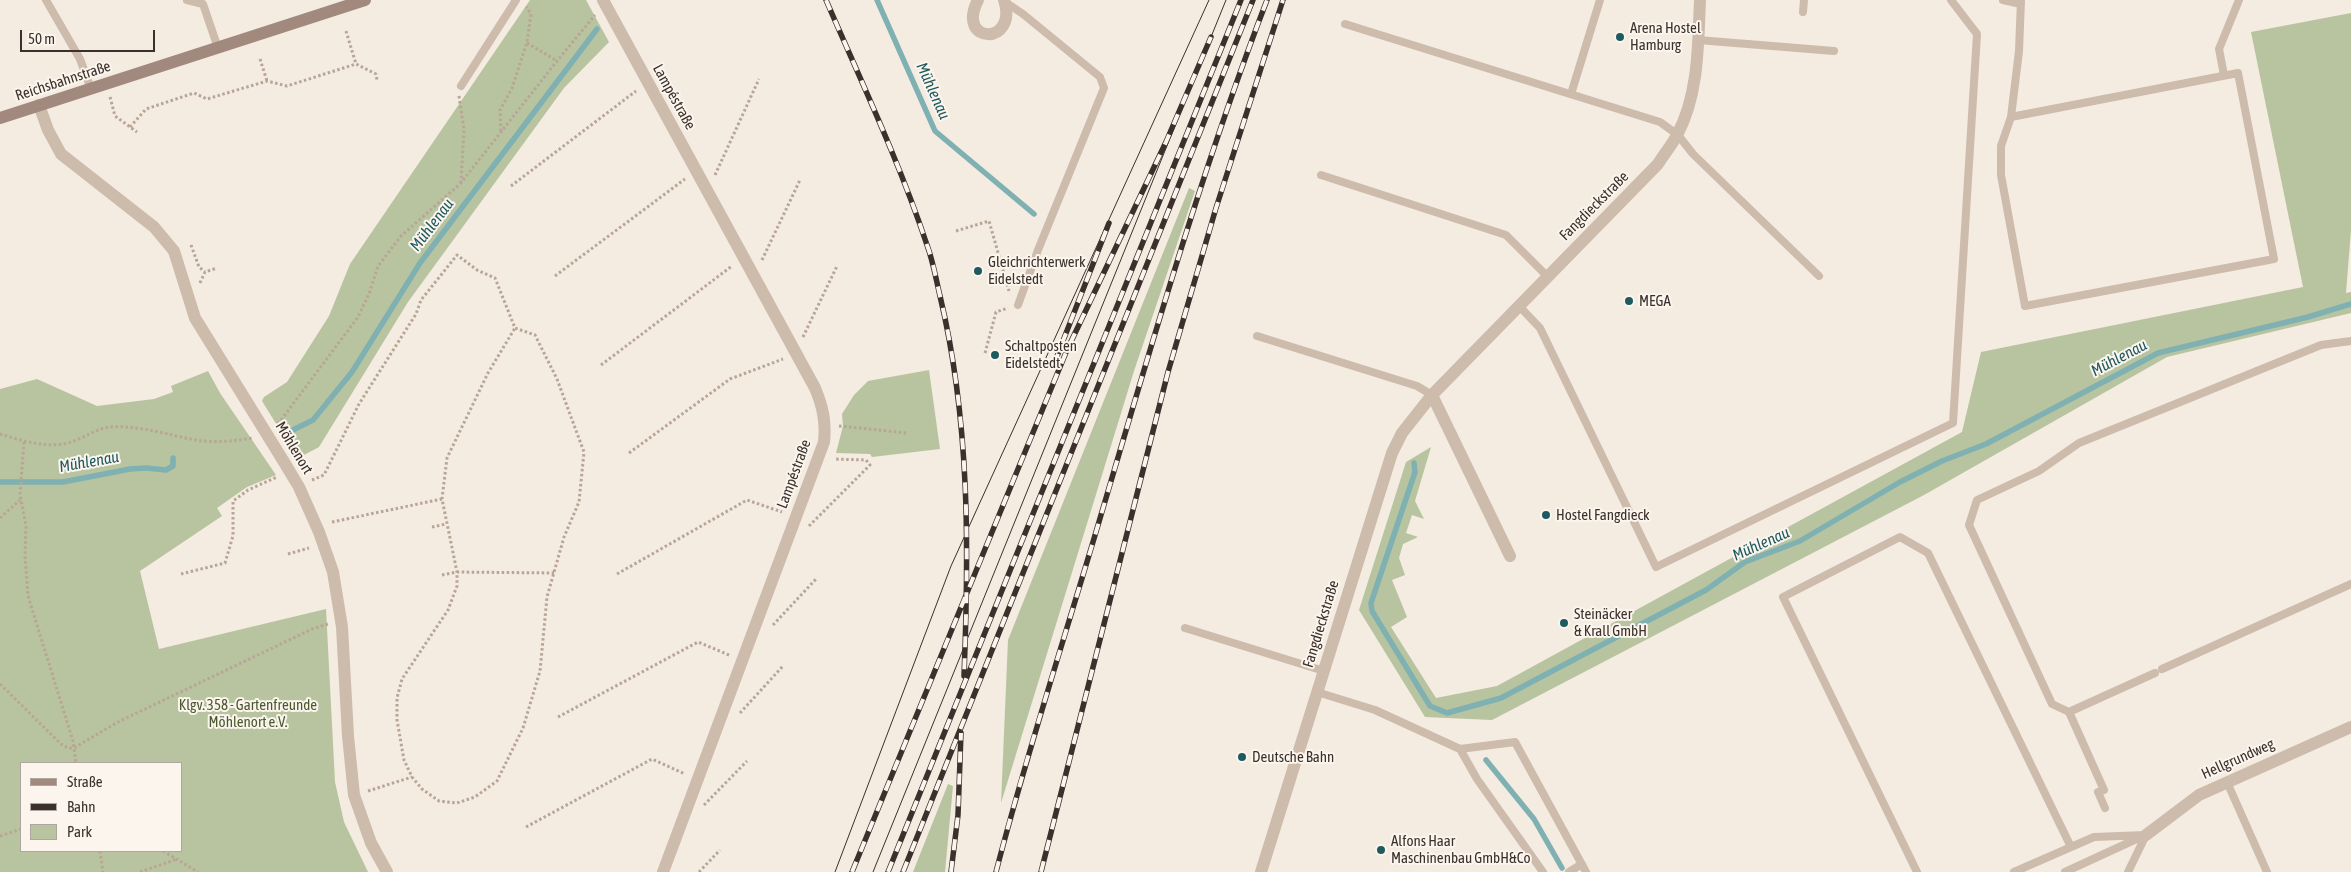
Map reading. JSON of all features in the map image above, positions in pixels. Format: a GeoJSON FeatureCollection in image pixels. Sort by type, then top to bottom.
{"type":"FeatureCollection","features":[{"type":"Feature","properties":{"kind":"street","name":"Reichsbahnstraße"},"geometry":{"type":"LineString","coordinates":[[0,118],[365,0]]}},
{"type":"Feature","properties":{"kind":"street","name":"Lampéstraße"},"geometry":{"type":"LineString","coordinates":[[603,0],[815,388],[822,404],[826,421],[824,442],[662,872]]}},
{"type":"Feature","properties":{"kind":"street"},"geometry":{"type":"LineString","coordinates":[[978,0],[973,12],[973,22],[980,31],[988,35],[996,34],[1003,25],[1005,1]]}},
{"type":"Feature","properties":{"kind":"street","name":"Fangdieckstraße"},"geometry":{"type":"LineString","coordinates":[[1261,872],[1392,453],[1402,433],[1432,395],[1658,164],[1678,135],[1687,111],[1694,81],[1700,0]]}},
{"type":"Feature","properties":{"kind":"street","name":"Möhlenort"},"geometry":{"type":"LineString","coordinates":[[39,105],[51,136],[61,154],[154,227],[174,251],[181,268],[185,288],[195,318],[299,487],[326,550],[338,594],[342,628],[348,745],[354,795],[371,844],[387,872]]}},
{"type":"Feature","properties":{"kind":"street"},"geometry":{"type":"LineString","coordinates":[[1432,395],[1510,556]]}},
{"type":"Feature","properties":{"kind":"street","name":"Hellgrundweg"},"geometry":{"type":"LineString","coordinates":[[2146,835],[2199,795],[2351,727]]}},
{"type":"Feature","properties":{"kind":"lane"},"geometry":{"type":"LineString","coordinates":[[46,0],[80,58],[91,89]]}},
{"type":"Feature","properties":{"kind":"lane"},"geometry":{"type":"LineString","coordinates":[[187,0],[203,4],[218,48]]}},
{"type":"Feature","properties":{"kind":"lane"},"geometry":{"type":"LineString","coordinates":[[461,86],[516,0]]}},
{"type":"Feature","properties":{"kind":"lane"},"geometry":{"type":"LineString","coordinates":[[1571,94],[1600,0]]}},
{"type":"Feature","properties":{"kind":"lane"},"geometry":{"type":"LineString","coordinates":[[1803,12],[1804,0]]}},
{"type":"Feature","properties":{"kind":"lane"},"geometry":{"type":"LineString","coordinates":[[1519,306],[1540,328],[1656,567],[1953,422],[1977,34],[1951,0]]}},
{"type":"Feature","properties":{"kind":"lane"},"geometry":{"type":"LineString","coordinates":[[2003,0],[2021,2],[2019,51],[2011,117],[2001,146],[2001,175],[2025,306],[2274,259],[2238,73],[2011,117]]}},
{"type":"Feature","properties":{"kind":"lane"},"geometry":{"type":"LineString","coordinates":[[2224,75],[2219,48],[2239,0]]}},
{"type":"Feature","properties":{"kind":"lane"},"geometry":{"type":"LineString","coordinates":[[1005,1],[1100,77],[1104,88],[1016,305]]}},
{"type":"Feature","properties":{"kind":"lane"},"geometry":{"type":"LineString","coordinates":[[1345,24],[1660,122],[1678,135],[1693,154],[1819,276]]}},
{"type":"Feature","properties":{"kind":"lane"},"geometry":{"type":"LineString","coordinates":[[1698,40],[1834,51]]}},
{"type":"Feature","properties":{"kind":"lane"},"geometry":{"type":"LineString","coordinates":[[1321,175],[1506,234],[1547,276]]}},
{"type":"Feature","properties":{"kind":"lane"},"geometry":{"type":"LineString","coordinates":[[1257,336],[1417,386],[1432,395]]}},
{"type":"Feature","properties":{"kind":"lane"},"geometry":{"type":"LineString","coordinates":[[2105,808],[2098,792],[2104,790],[2069,712],[2052,704],[1969,525],[1977,500],[2039,471],[2079,443],[2321,346],[2351,340]]}},
{"type":"Feature","properties":{"kind":"lane"},"geometry":{"type":"LineString","coordinates":[[1917,872],[1783,597],[1900,537],[1928,553],[2071,847]]}},
{"type":"Feature","properties":{"kind":"lane"},"geometry":{"type":"LineString","coordinates":[[2069,712],[2351,584]]}},
{"type":"Feature","properties":{"kind":"lane"},"geometry":{"type":"LineString","coordinates":[[1185,628],[1324,671]]}},
{"type":"Feature","properties":{"kind":"lane"},"geometry":{"type":"LineString","coordinates":[[1317,692],[1375,710],[1460,749],[1515,742],[1586,872]]}},
{"type":"Feature","properties":{"kind":"lane"},"geometry":{"type":"LineString","coordinates":[[1460,749],[1477,779],[1543,872]]}},
{"type":"Feature","properties":{"kind":"lane"},"geometry":{"type":"LineString","coordinates":[[2227,782],[2267,872]]}},
{"type":"Feature","properties":{"kind":"lane"},"geometry":{"type":"LineString","coordinates":[[2014,872],[2094,837],[2146,835]]}},
{"type":"Feature","properties":{"kind":"lane"},"geometry":{"type":"LineString","coordinates":[[2065,872],[2146,835]]}},
{"type":"Feature","properties":{"kind":"lane"},"geometry":{"type":"LineString","coordinates":[[2128,872],[2146,835]]}},
{"type":"Feature","properties":{"kind":"lane"},"geometry":{"type":"LineString","coordinates":[[1570,872],[1582,864]]}},
{"type":"Feature","properties":{"kind":"path"},"geometry":{"type":"LineString","coordinates":[[501,131],[500,110],[512,88],[527,42],[531,14],[522,0]]}},
{"type":"Feature","properties":{"kind":"path"},"geometry":{"type":"LineString","coordinates":[[275,428],[358,316],[369,294],[378,266],[400,236],[460,184],[556,61],[597,14]]}},
{"type":"Feature","properties":{"kind":"path"},"geometry":{"type":"LineString","coordinates":[[346,31],[356,64]]}},
{"type":"Feature","properties":{"kind":"path"},"geometry":{"type":"LineString","coordinates":[[527,42],[556,61]]}},
{"type":"Feature","properties":{"kind":"path"},"geometry":{"type":"LineString","coordinates":[[260,59],[267,81]]}},
{"type":"Feature","properties":{"kind":"path"},"geometry":{"type":"LineString","coordinates":[[130,127],[146,109],[194,93],[207,99],[267,81],[287,86],[356,64],[376,74],[378,80]]}},
{"type":"Feature","properties":{"kind":"path"},"geometry":{"type":"LineString","coordinates":[[713,180],[759,79]]}},
{"type":"Feature","properties":{"kind":"path"},"geometry":{"type":"LineString","coordinates":[[460,184],[464,130],[459,96],[461,86]]}},
{"type":"Feature","properties":{"kind":"path"},"geometry":{"type":"LineString","coordinates":[[511,186],[638,90]]}},
{"type":"Feature","properties":{"kind":"path"},"geometry":{"type":"LineString","coordinates":[[113,108],[115,116],[136,132]]}},
{"type":"Feature","properties":{"kind":"path"},"geometry":{"type":"LineString","coordinates":[[555,276],[686,178]]}},
{"type":"Feature","properties":{"kind":"path"},"geometry":{"type":"LineString","coordinates":[[759,265],[800,180]]}},
{"type":"Feature","properties":{"kind":"path"},"geometry":{"type":"LineString","coordinates":[[956,231],[989,221],[1016,305],[996,312],[985,353]]}},
{"type":"Feature","properties":{"kind":"path"},"geometry":{"type":"LineString","coordinates":[[191,245],[199,267],[206,272]]}},
{"type":"Feature","properties":{"kind":"path"},"geometry":{"type":"LineString","coordinates":[[312,480],[324,475],[359,404],[416,314],[421,300],[457,255],[477,270],[494,278],[514,328],[534,335],[557,379],[584,452],[579,502],[564,537],[547,597],[540,671],[523,728],[497,781],[475,797],[457,803],[439,800],[422,790],[412,777],[404,760],[400,744],[397,698],[402,680],[454,598],[457,572],[442,499],[444,471],[451,446],[514,328]]}},
{"type":"Feature","properties":{"kind":"path"},"geometry":{"type":"LineString","coordinates":[[601,365],[734,264]]}},
{"type":"Feature","properties":{"kind":"path"},"geometry":{"type":"LineString","coordinates":[[801,342],[837,266]]}},
{"type":"Feature","properties":{"kind":"path"},"geometry":{"type":"LineString","coordinates":[[185,288],[200,283],[206,272],[217,268]]}},
{"type":"Feature","properties":{"kind":"path"},"geometry":{"type":"LineString","coordinates":[[629,453],[730,379],[785,358]]}},
{"type":"Feature","properties":{"kind":"path"},"geometry":{"type":"LineString","coordinates":[[839,426],[907,433]]}},
{"type":"Feature","properties":{"kind":"path"},"geometry":{"type":"LineString","coordinates":[[0,434],[24,442],[44,445],[72,442],[108,427],[149,430],[198,440],[225,441],[256,438]]}},
{"type":"Feature","properties":{"kind":"path"},"geometry":{"type":"LineString","coordinates":[[24,442],[20,499],[26,526],[25,556],[28,596],[74,748],[76,762]]}},
{"type":"Feature","properties":{"kind":"path"},"geometry":{"type":"LineString","coordinates":[[805,527],[810,526],[870,465],[866,460],[830,459]]}},
{"type":"Feature","properties":{"kind":"path"},"geometry":{"type":"LineString","coordinates":[[181,574],[225,563],[233,536],[233,501],[248,490],[280,476]]}},
{"type":"Feature","properties":{"kind":"path"},"geometry":{"type":"LineString","coordinates":[[0,518],[20,499]]}},
{"type":"Feature","properties":{"kind":"path"},"geometry":{"type":"LineString","coordinates":[[332,522],[442,499]]}},
{"type":"Feature","properties":{"kind":"path"},"geometry":{"type":"LineString","coordinates":[[617,574],[747,500],[786,514]]}},
{"type":"Feature","properties":{"kind":"path"},"geometry":{"type":"LineString","coordinates":[[432,527],[446,524]]}},
{"type":"Feature","properties":{"kind":"path"},"geometry":{"type":"LineString","coordinates":[[288,554],[312,547]]}},
{"type":"Feature","properties":{"kind":"path"},"geometry":{"type":"LineString","coordinates":[[442,575],[457,572],[554,572]]}},
{"type":"Feature","properties":{"kind":"path"},"geometry":{"type":"LineString","coordinates":[[766,628],[773,625],[817,578]]}},
{"type":"Feature","properties":{"kind":"path"},"geometry":{"type":"LineString","coordinates":[[0,684],[61,744],[68,748],[74,748],[127,718],[312,629],[331,624]]}},
{"type":"Feature","properties":{"kind":"path"},"geometry":{"type":"LineString","coordinates":[[558,717],[698,642],[732,656]]}},
{"type":"Feature","properties":{"kind":"path"},"geometry":{"type":"LineString","coordinates":[[737,716],[784,666]]}},
{"type":"Feature","properties":{"kind":"path"},"geometry":{"type":"LineString","coordinates":[[526,826],[652,759],[688,775]]}},
{"type":"Feature","properties":{"kind":"path"},"geometry":{"type":"LineString","coordinates":[[699,807],[706,804],[747,761]]}},
{"type":"Feature","properties":{"kind":"path"},"geometry":{"type":"LineString","coordinates":[[368,791],[412,777]]}},
{"type":"Feature","properties":{"kind":"path"},"geometry":{"type":"LineString","coordinates":[[0,836],[20,828]]}},
{"type":"Feature","properties":{"kind":"path"},"geometry":{"type":"LineString","coordinates":[[699,872],[720,850]]}},
{"type":"Feature","properties":{"kind":"path"},"geometry":{"type":"LineString","coordinates":[[100,852],[103,872]]}},
{"type":"Feature","properties":{"kind":"path"},"geometry":{"type":"LineString","coordinates":[[165,852],[198,872]]}},
{"type":"Feature","properties":{"kind":"path"},"geometry":{"type":"LineString","coordinates":[[140,872],[177,859]]}},
{"type":"Feature","properties":{"kind":"green space"},"geometry":{"type":"Polygon","coordinates":[[[530,0],[586,0],[609,42],[564,88],[408,302],[319,447],[302,456],[296,456],[262,401],[264,397],[287,382],[329,316],[350,264],[530,0]]]}},
{"type":"Feature","properties":{"kind":"green space"},"geometry":{"type":"Polygon","coordinates":[[[2351,13],[2351,230],[2346,293],[2351,292],[2351,313],[2167,357],[1924,495],[1492,720],[1425,717],[1359,610],[1406,462],[1431,447],[1415,501],[1424,519],[1412,515],[1406,533],[1418,537],[1403,544],[1399,558],[1405,575],[1392,580],[1407,617],[1391,627],[1436,698],[1497,686],[1962,432],[1981,352],[2303,287],[2251,32],[2351,13]]]}},
{"type":"Feature","properties":{"kind":"green space"},"geometry":{"type":"Polygon","coordinates":[[[1189,188],[1195,191],[1134,371],[1001,803],[1008,640],[1189,188]]]}},
{"type":"Feature","properties":{"kind":"green space"},"geometry":{"type":"Polygon","coordinates":[[[929,370],[940,449],[872,457],[870,454],[836,453],[843,426],[842,414],[854,395],[868,381],[929,370]]]}},
{"type":"Feature","properties":{"kind":"green space","name":"Klgv. 358 - Gartenfreunde Möhlenort e.V."},"geometry":{"type":"Polygon","coordinates":[[[208,371],[220,393],[276,475],[247,487],[217,508],[222,516],[140,571],[159,649],[326,609],[335,782],[344,822],[368,872],[0,872],[0,389],[37,379],[97,406],[154,399],[173,392],[171,386],[208,371]]]}},
{"type":"Feature","properties":{"kind":"green space"},"geometry":{"type":"Polygon","coordinates":[[[948,784],[953,786],[945,872],[913,872],[948,784]]]}},
{"type":"Feature","properties":{"kind":"waterway","name":"Mühlenau"},"geometry":{"type":"LineString","coordinates":[[877,0],[935,131],[1034,214]]}},
{"type":"Feature","properties":{"kind":"waterway","name":"Mühlenau"},"geometry":{"type":"LineString","coordinates":[[287,433],[313,420],[352,372],[420,263],[597,29]]}},
{"type":"Feature","properties":{"kind":"waterway","name":"Mühlenau"},"geometry":{"type":"LineString","coordinates":[[1414,463],[1415,472],[1371,603],[1372,611],[1430,706],[1447,713],[1501,698],[1706,590],[1745,562],[1800,541],[1900,482],[1942,461],[1986,444],[2158,353],[2308,317],[2351,304]]}},
{"type":"Feature","properties":{"kind":"waterway","name":"Mühlenau"},"geometry":{"type":"LineString","coordinates":[[0,482],[63,482],[130,469],[166,470],[173,466],[173,458]]}},
{"type":"Feature","properties":{"kind":"waterway"},"geometry":{"type":"LineString","coordinates":[[1486,760],[1534,819],[1562,868]]}},
{"type":"Feature","properties":{"kind":"tram line"},"geometry":{"type":"LineString","coordinates":[[835,872],[951,566],[1209,0]]}},
{"type":"Feature","properties":{"kind":"tram line"},"geometry":{"type":"LineString","coordinates":[[873,872],[1226,0]]}},
{"type":"Feature","properties":{"kind":"railway"},"geometry":{"type":"LineString","coordinates":[[826,0],[879,121],[916,214],[933,264],[950,343],[957,390],[965,485],[967,581],[964,676]]}},
{"type":"Feature","properties":{"kind":"railway"},"geometry":{"type":"LineString","coordinates":[[888,872],[1241,0]]}},
{"type":"Feature","properties":{"kind":"railway"},"geometry":{"type":"LineString","coordinates":[[903,872],[1253,0]]}},
{"type":"Feature","properties":{"kind":"railway"},"geometry":{"type":"LineString","coordinates":[[996,872],[1034,738],[1179,256],[1199,192],[1267,0]]}},
{"type":"Feature","properties":{"kind":"railway"},"geometry":{"type":"LineString","coordinates":[[1041,872],[1168,372],[1216,208],[1283,0]]}},
{"type":"Feature","properties":{"kind":"railway"},"geometry":{"type":"LineString","coordinates":[[852,872],[1067,350],[1166,142],[1211,37]]}},
{"type":"Feature","properties":{"kind":"railway"},"geometry":{"type":"LineString","coordinates":[[1054,364],[1109,223]]}},
{"type":"Feature","properties":{"kind":"railway"},"geometry":{"type":"LineString","coordinates":[[951,872],[958,815],[961,733]]}},
{"type":"Feature","properties":{"kind":"place","name":"Arena Hostel Hamburg"},"geometry":{"type":"Point","coordinates":[1620,37]}},
{"type":"Feature","properties":{"kind":"place","name":"Gleichrichterwerk Eidelstedt"},"geometry":{"type":"Point","coordinates":[978,271]}},
{"type":"Feature","properties":{"kind":"place","name":"MEGA"},"geometry":{"type":"Point","coordinates":[1629,301]}},
{"type":"Feature","properties":{"kind":"place","name":"Schaltposten Eidelstedt"},"geometry":{"type":"Point","coordinates":[995,355]}},
{"type":"Feature","properties":{"kind":"place","name":"Hostel Fangdieck"},"geometry":{"type":"Point","coordinates":[1546,515]}},
{"type":"Feature","properties":{"kind":"place","name":"Steinäcker & Krall GmbH"},"geometry":{"type":"Point","coordinates":[1564,623]}},
{"type":"Feature","properties":{"kind":"place","name":"Deutsche Bahn"},"geometry":{"type":"Point","coordinates":[1242,757]}},
{"type":"Feature","properties":{"kind":"place","name":"Alfons Haar Maschinenbau GmbH&Co"},"geometry":{"type":"Point","coordinates":[1381,850]}}]}
